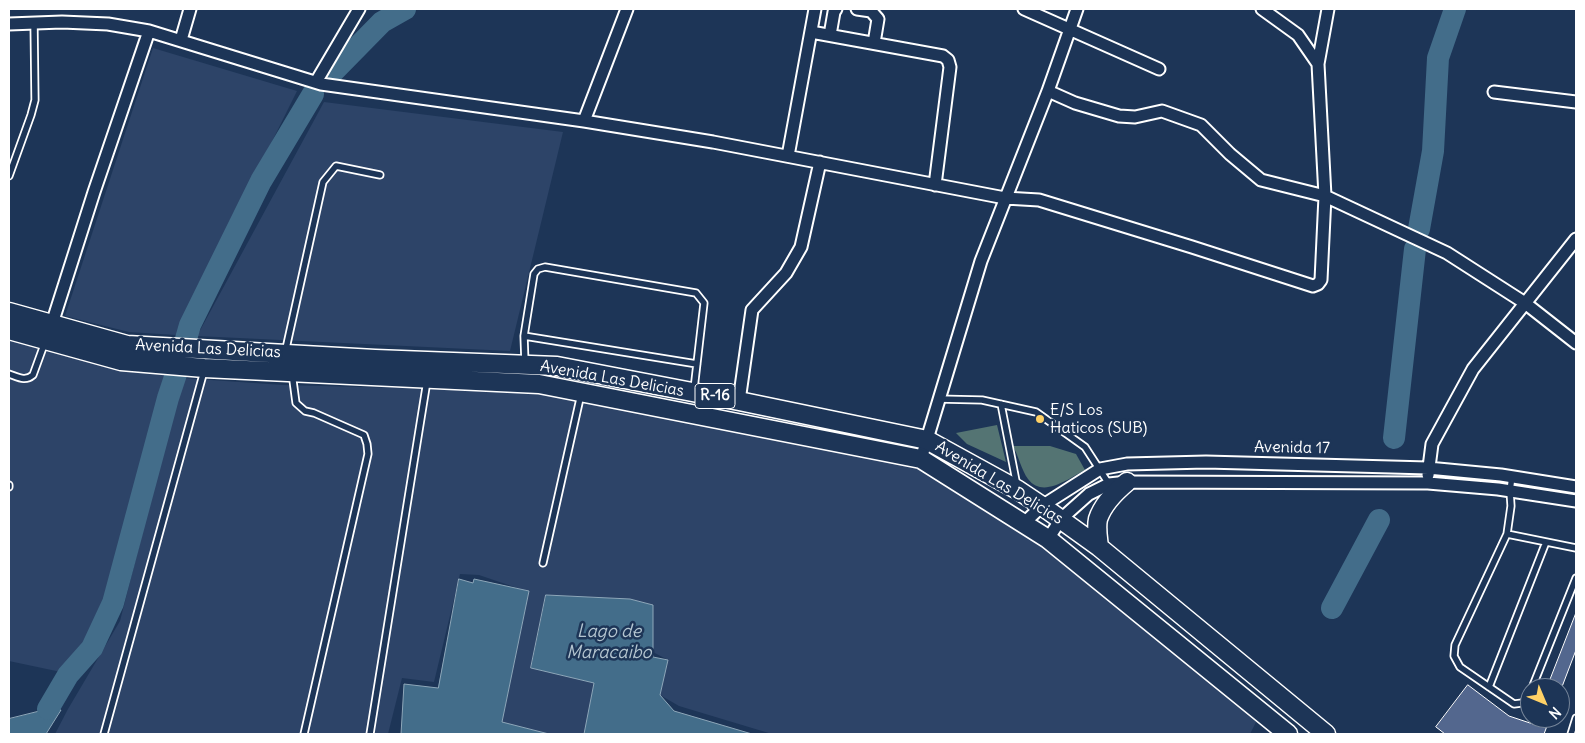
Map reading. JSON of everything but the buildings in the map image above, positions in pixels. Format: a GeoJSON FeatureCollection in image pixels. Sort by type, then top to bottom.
{"type":"FeatureCollection","features":[{"type":"Feature","properties":{"kind":"main road","name":"Avenida Las Delicias"},"geometry":{"type":"LineString","coordinates":[[9,312],[49,332],[121,361],[204,368],[289,363],[557,366],[760,405],[927,440],[1018,490],[1061,519],[1099,547],[1326,734]]}},
{"type":"Feature","properties":{"kind":"main road","name":"Avenida Las Delicias"},"geometry":{"type":"LineString","coordinates":[[9,330],[49,332],[127,345],[427,379],[540,384],[921,459],[1048,539],[1288,734]]}},
{"type":"Feature","properties":{"kind":"main road"},"geometry":{"type":"LineString","coordinates":[[755,426],[760,405]]}},
{"type":"Feature","properties":{"kind":"main road"},"geometry":{"type":"LineString","coordinates":[[1099,547],[1098,519],[1111,496],[1127,482]]}},
{"type":"Feature","properties":{"kind":"street"},"geometry":{"type":"LineString","coordinates":[[181,40],[190,9]]}},
{"type":"Feature","properties":{"kind":"street"},"geometry":{"type":"LineString","coordinates":[[316,82],[359,9]]}},
{"type":"Feature","properties":{"kind":"street"},"geometry":{"type":"LineString","coordinates":[[584,121],[626,9]]}},
{"type":"Feature","properties":{"kind":"street"},"geometry":{"type":"LineString","coordinates":[[788,156],[814,9]]}},
{"type":"Feature","properties":{"kind":"street"},"geometry":{"type":"LineString","coordinates":[[830,35],[836,9]]}},
{"type":"Feature","properties":{"kind":"street"},"geometry":{"type":"LineString","coordinates":[[857,9],[871,11],[878,18],[874,43]]}},
{"type":"Feature","properties":{"kind":"street"},"geometry":{"type":"LineString","coordinates":[[1024,9],[1159,69]]}},
{"type":"Feature","properties":{"kind":"street"},"geometry":{"type":"LineString","coordinates":[[921,459],[981,261],[1048,91],[1077,9]]}},
{"type":"Feature","properties":{"kind":"street"},"geometry":{"type":"LineString","coordinates":[[1262,9],[1298,35],[1318,64]]}},
{"type":"Feature","properties":{"kind":"street"},"geometry":{"type":"LineString","coordinates":[[9,24],[62,22],[98,24],[149,31],[316,82],[584,121],[712,142],[1005,198],[1039,200],[1313,286],[1321,280],[1325,196],[1318,64],[1328,9]]}},
{"type":"Feature","properties":{"kind":"street"},"geometry":{"type":"LineString","coordinates":[[49,332],[149,31]]}},
{"type":"Feature","properties":{"kind":"street"},"geometry":{"type":"LineString","coordinates":[[810,32],[943,56],[948,60],[950,66],[935,185]]}},
{"type":"Feature","properties":{"kind":"street"},"geometry":{"type":"LineString","coordinates":[[1048,91],[1075,104],[1119,116],[1135,117],[1162,111],[1201,125],[1230,154],[1261,180],[1325,196],[1447,253],[1525,303],[1576,343]]}},
{"type":"Feature","properties":{"kind":"street"},"geometry":{"type":"LineString","coordinates":[[1494,92],[1576,102]]}},
{"type":"Feature","properties":{"kind":"street"},"geometry":{"type":"LineString","coordinates":[[739,401],[752,310],[786,273],[801,247],[820,162]]}},
{"type":"Feature","properties":{"kind":"street"},"geometry":{"type":"LineString","coordinates":[[1428,483],[1428,468],[1432,444],[1473,369],[1576,239]]}},
{"type":"Feature","properties":{"kind":"street","name":"Avenida 17"},"geometry":{"type":"LineString","coordinates":[[1023,524],[1042,506],[1100,469],[1127,464],[1206,462],[1428,468],[1512,476],[1576,486]]}},
{"type":"Feature","properties":{"kind":"street","name":"Avenida 17"},"geometry":{"type":"LineString","coordinates":[[1048,539],[1061,519],[1088,494],[1109,484],[1127,482],[1428,483],[1510,491],[1576,501]]}},
{"type":"Feature","properties":{"kind":"lane"},"geometry":{"type":"LineString","coordinates":[[9,176],[35,100],[34,23]]}},
{"type":"Feature","properties":{"kind":"lane"},"geometry":{"type":"LineString","coordinates":[[304,734],[368,454],[364,436],[314,413],[305,411],[296,403],[289,363],[323,182],[336,166],[380,175]]}},
{"type":"Feature","properties":{"kind":"lane"},"geometry":{"type":"LineString","coordinates":[[526,365],[524,336],[534,274],[538,269],[545,266],[696,293],[704,303],[694,392]]}},
{"type":"Feature","properties":{"kind":"lane"},"geometry":{"type":"LineString","coordinates":[[9,374],[24,380],[29,379],[33,375],[49,332]]}},
{"type":"Feature","properties":{"kind":"lane"},"geometry":{"type":"LineString","coordinates":[[524,336],[697,364]]}},
{"type":"Feature","properties":{"kind":"lane"},"geometry":{"type":"LineString","coordinates":[[104,734],[204,368]]}},
{"type":"Feature","properties":{"kind":"lane"},"geometry":{"type":"LineString","coordinates":[[370,734],[427,379]]}},
{"type":"Feature","properties":{"kind":"lane"},"geometry":{"type":"LineString","coordinates":[[543,563],[581,392]]}},
{"type":"Feature","properties":{"kind":"lane"},"geometry":{"type":"LineString","coordinates":[[938,400],[982,400],[1036,412],[1085,447],[1109,484]]}},
{"type":"Feature","properties":{"kind":"lane"},"geometry":{"type":"LineString","coordinates":[[1001,404],[1018,490]]}},
{"type":"Feature","properties":{"kind":"lane"},"geometry":{"type":"LineString","coordinates":[[1512,476],[1511,506],[1507,534],[1455,645],[1454,656],[1460,667],[1514,704],[1520,703]]}},
{"type":"Feature","properties":{"kind":"lane"},"geometry":{"type":"LineString","coordinates":[[1507,534],[1576,548]]}},
{"type":"Feature","properties":{"kind":"lane"},"geometry":{"type":"LineString","coordinates":[[1489,687],[1546,542]]}},
{"type":"Feature","properties":{"kind":"lane"},"geometry":{"type":"LineString","coordinates":[[1536,678],[1576,578]]}},
{"type":"Feature","properties":{"kind":"lane"},"geometry":{"type":"LineString","coordinates":[[1571,734],[1576,718]]}},
{"type":"Feature","properties":{"kind":"shaded area"},"geometry":{"type":"Polygon","coordinates":[[[153,48],[297,91],[176,335],[129,332],[65,316],[153,48]]]}},
{"type":"Feature","properties":{"kind":"shaded area"},"geometry":{"type":"Polygon","coordinates":[[[324,102],[563,132],[510,351],[197,336],[324,102]]]}},
{"type":"Feature","properties":{"kind":"shaded area"},"geometry":{"type":"Polygon","coordinates":[[[9,338],[168,372],[105,602],[86,643],[61,672],[9,661],[9,338]]]}},
{"type":"Feature","properties":{"kind":"shaded area"},"geometry":{"type":"Polygon","coordinates":[[[182,378],[283,385],[537,390],[912,465],[1034,541],[1256,722],[1250,734],[772,734],[679,706],[660,695],[668,660],[653,652],[653,605],[630,599],[546,595],[531,668],[594,683],[584,734],[549,734],[502,722],[529,592],[479,575],[460,574],[434,682],[402,678],[388,734],[55,734],[120,621],[182,378]]]}},
{"type":"Feature","properties":{"kind":"green space"},"geometry":{"type":"Polygon","coordinates":[[[997,425],[1006,462],[967,444],[956,433],[997,425]]]}},
{"type":"Feature","properties":{"kind":"green space"},"geometry":{"type":"Polygon","coordinates":[[[1013,446],[1050,446],[1076,454],[1085,470],[1056,485],[1041,487],[1034,485],[1024,472],[1013,446]]]}},
{"type":"Feature","properties":{"kind":"water","name":"Lago de Maracaibo"},"geometry":{"type":"Polygon","coordinates":[[[459,579],[473,583],[474,579],[529,591],[502,722],[549,734],[401,734],[404,684],[438,688],[459,579]]]}},
{"type":"Feature","properties":{"kind":"water","name":"Lago de Maracaibo"},"geometry":{"type":"Polygon","coordinates":[[[546,595],[630,599],[653,605],[653,657],[668,660],[660,695],[674,711],[752,734],[584,734],[594,683],[531,668],[546,595]]]}},
{"type":"Feature","properties":{"kind":"water"},"geometry":{"type":"Polygon","coordinates":[[[48,709],[61,710],[46,734],[9,734],[9,719],[48,709]]]}},
{"type":"Feature","properties":{"kind":"waterway"},"geometry":{"type":"LineString","coordinates":[[325,80],[382,22],[405,9]]}},
{"type":"Feature","properties":{"kind":"waterway"},"geometry":{"type":"LineString","coordinates":[[1419,229],[1433,151],[1438,58],[1455,9]]}},
{"type":"Feature","properties":{"kind":"waterway"},"geometry":{"type":"LineString","coordinates":[[186,339],[190,325],[261,181],[313,94]]}},
{"type":"Feature","properties":{"kind":"waterway"},"geometry":{"type":"LineString","coordinates":[[1394,438],[1415,249]]}},
{"type":"Feature","properties":{"kind":"waterway"},"geometry":{"type":"LineString","coordinates":[[48,709],[68,675],[92,648],[113,603],[176,374]]}},
{"type":"Feature","properties":{"kind":"waterway"},"geometry":{"type":"LineString","coordinates":[[1332,608],[1379,520]]}},
{"type":"Feature","properties":{"kind":"place","name":"E/S Los Haticos (SUB)"},"geometry":{"type":"Point","coordinates":[1040,419]}}]}
